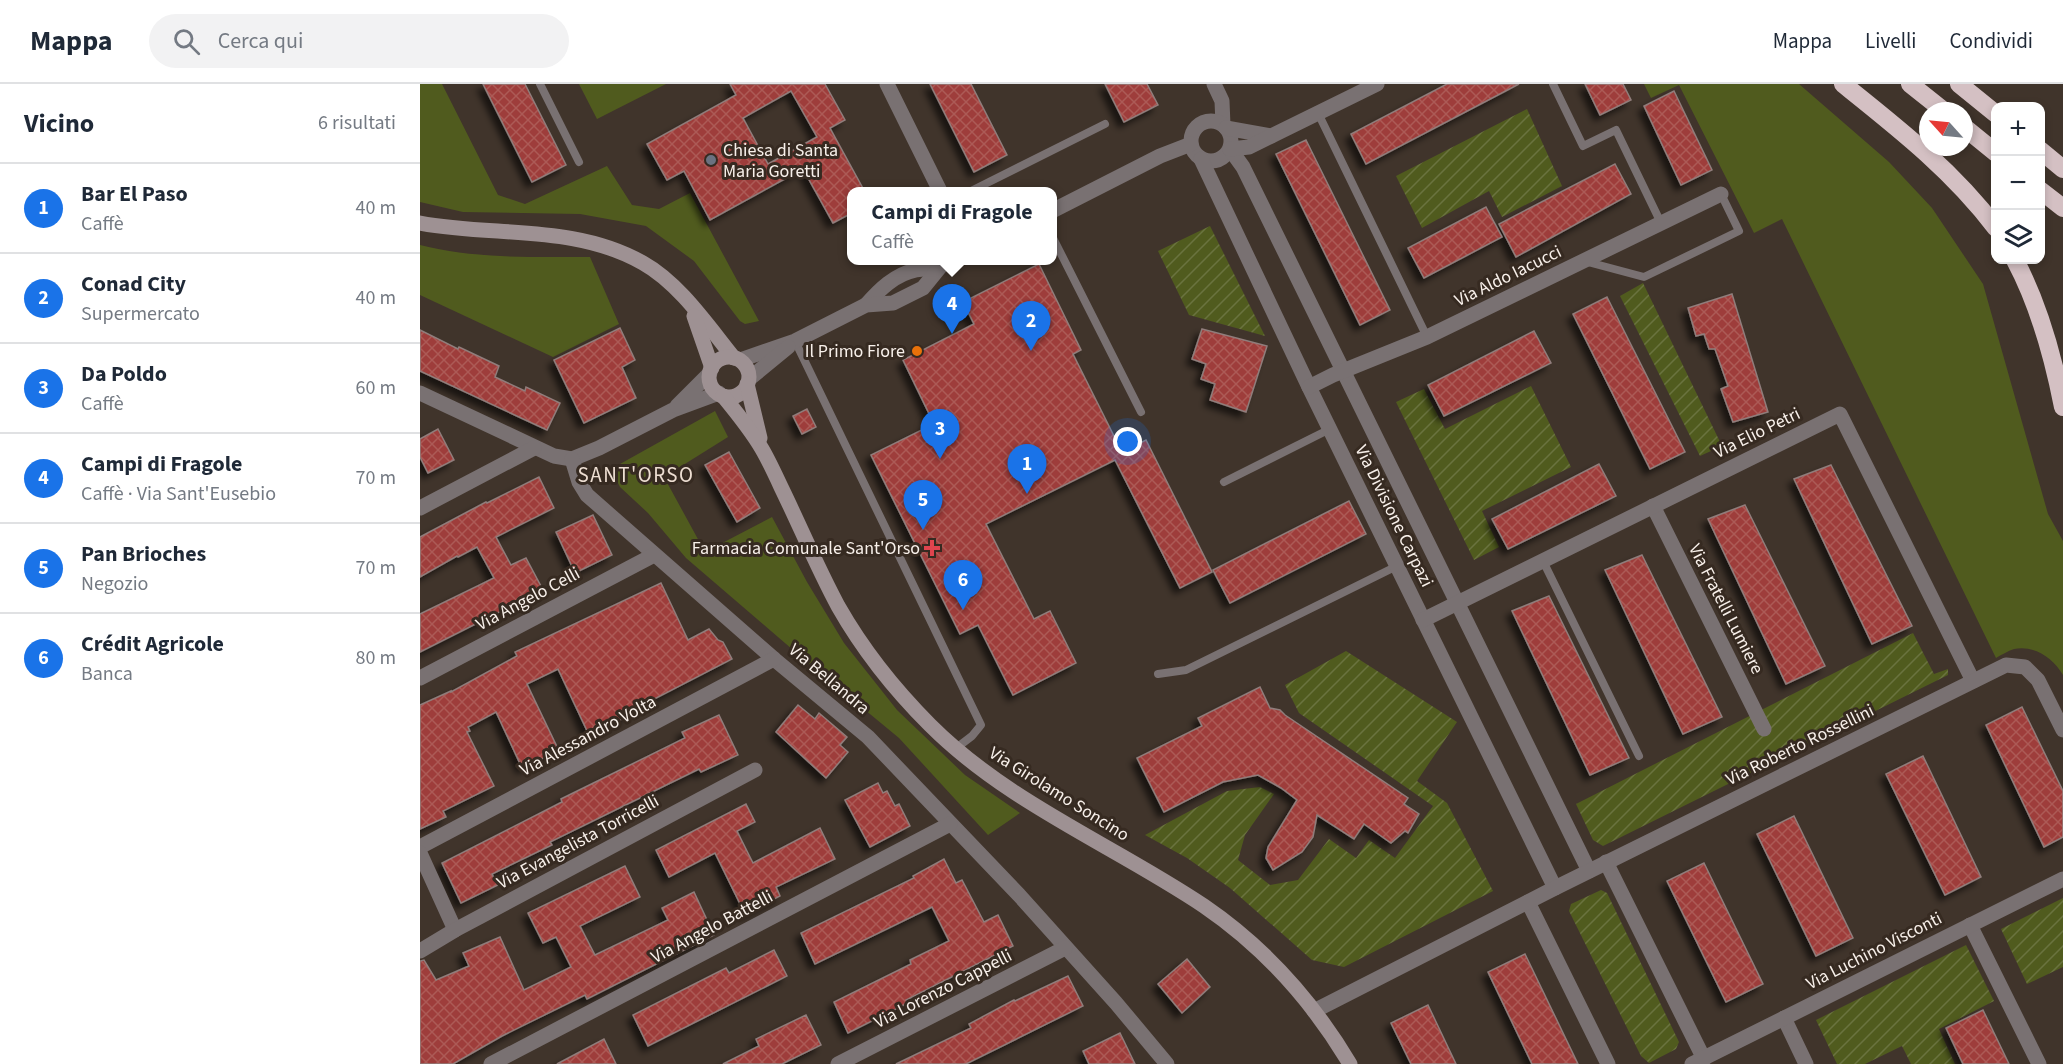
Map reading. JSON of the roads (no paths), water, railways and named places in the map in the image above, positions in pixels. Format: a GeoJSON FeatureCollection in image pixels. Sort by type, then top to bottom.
{"type":"FeatureCollection","features":[{"type":"Feature","properties":{"kind":"highway"},"geometry":{"type":"LineString","coordinates":[[1843,84],[1942,167],[1975,201],[1991,223]]}},
{"type":"Feature","properties":{"kind":"highway"},"geometry":{"type":"LineString","coordinates":[[1911,84],[1933,102]]}},
{"type":"Feature","properties":{"kind":"highway"},"geometry":{"type":"LineString","coordinates":[[1959,84],[1991,111]]}},
{"type":"Feature","properties":{"kind":"highway"},"geometry":{"type":"LineString","coordinates":[[1973,135],[1991,150]]}},
{"type":"Feature","properties":{"kind":"highway"},"geometry":{"type":"LineString","coordinates":[[2045,154],[2063,169]]}},
{"type":"Feature","properties":{"kind":"highway"},"geometry":{"type":"LineString","coordinates":[[2045,194],[2063,208]]}},
{"type":"Feature","properties":{"kind":"highway"},"geometry":{"type":"LineString","coordinates":[[2017,264],[2042,324],[2063,407]]}},
{"type":"Feature","properties":{"kind":"main road","name":"Via Girolamo Soncino"},"geometry":{"type":"LineString","coordinates":[[420,223],[448,229],[564,237],[596,243],[644,263],[667,281],[747,368],[763,450]]}},
{"type":"Feature","properties":{"kind":"main road","name":"Via Girolamo Soncino"},"geometry":{"type":"LineString","coordinates":[[690,305],[711,370],[711,385],[721,394],[763,450],[833,596],[856,634],[898,690],[956,749],[1018,795],[1205,907],[1264,955],[1314,1011],[1350,1064]]}},
{"type":"Feature","properties":{"kind":"main road"},"geometry":{"type":"LineString","coordinates":[[711,370],[719,360],[729,357],[737,358]]}},
{"type":"Feature","properties":{"kind":"main road"},"geometry":{"type":"LineString","coordinates":[[721,394],[735,395],[745,389],[748,382]]}},
{"type":"Feature","properties":{"kind":"street"},"geometry":{"type":"LineString","coordinates":[[886,84],[938,187]]}},
{"type":"Feature","properties":{"kind":"street"},"geometry":{"type":"LineString","coordinates":[[1214,84],[1222,101],[1225,127],[1231,137],[1230,149],[1220,160],[1208,161],[1197,155],[1191,144],[1192,137],[1198,126],[1211,121],[1225,127],[1271,136]]}},
{"type":"Feature","properties":{"kind":"street"},"geometry":{"type":"LineString","coordinates":[[1230,149],[1249,147],[1377,84]]}},
{"type":"Feature","properties":{"kind":"street"},"geometry":{"type":"LineString","coordinates":[[1057,209],[1160,156],[1191,144]]}},
{"type":"Feature","properties":{"kind":"street","name":"Via Divisione Carpazi"},"geometry":{"type":"LineString","coordinates":[[1230,149],[1243,167],[1589,871]]}},
{"type":"Feature","properties":{"kind":"street","name":"Via Divisione Carpazi"},"geometry":{"type":"LineString","coordinates":[[1202,159],[1309,387],[1555,888]]}},
{"type":"Feature","properties":{"kind":"street","name":"Via Aldo Iacucci"},"geometry":{"type":"LineString","coordinates":[[1309,387],[1427,338],[1721,194]]}},
{"type":"Feature","properties":{"kind":"street"},"geometry":{"type":"LineString","coordinates":[[737,358],[795,341],[866,305],[893,303],[923,288],[946,265]]}},
{"type":"Feature","properties":{"kind":"street"},"geometry":{"type":"LineString","coordinates":[[748,382],[795,341]]}},
{"type":"Feature","properties":{"kind":"street"},"geometry":{"type":"LineString","coordinates":[[673,410],[711,370]]}},
{"type":"Feature","properties":{"kind":"street"},"geometry":{"type":"LineString","coordinates":[[420,393],[554,456],[572,459],[599,448],[673,410],[721,394]]}},
{"type":"Feature","properties":{"kind":"street","name":"Via Elio Petri"},"geometry":{"type":"LineString","coordinates":[[1424,620],[1840,414],[1972,681]]}},
{"type":"Feature","properties":{"kind":"street"},"geometry":{"type":"LineString","coordinates":[[420,508],[534,447]]}},
{"type":"Feature","properties":{"kind":"street","name":"Via Bellandra"},"geometry":{"type":"LineString","coordinates":[[572,459],[579,482],[587,495],[774,659],[868,737],[1018,895],[1167,1064]]}},
{"type":"Feature","properties":{"kind":"street","name":"Via Fratelli Lumiere"},"geometry":{"type":"LineString","coordinates":[[1653,506],[1764,729]]}},
{"type":"Feature","properties":{"kind":"street","name":"Via Angelo Celli"},"geometry":{"type":"LineString","coordinates":[[420,678],[654,555]]}},
{"type":"Feature","properties":{"kind":"street","name":"Via Alessandro Volta"},"geometry":{"type":"LineString","coordinates":[[420,847],[774,659]]}},
{"type":"Feature","properties":{"kind":"street","name":"Via Roberto Rossellini"},"geometry":{"type":"LineString","coordinates":[[1314,1011],[1606,862],[2006,665],[2025,667],[2038,680],[2063,730]]}},
{"type":"Feature","properties":{"kind":"street","name":"Via Evangelista Torricelli"},"geometry":{"type":"LineString","coordinates":[[420,951],[454,930],[755,770]]}},
{"type":"Feature","properties":{"kind":"street","name":"Via Angelo Battelli"},"geometry":{"type":"LineString","coordinates":[[491,1064],[950,824]]}},
{"type":"Feature","properties":{"kind":"street"},"geometry":{"type":"LineString","coordinates":[[420,853],[454,930]]}},
{"type":"Feature","properties":{"kind":"street","name":"Via Luchino Visconti"},"geometry":{"type":"LineString","coordinates":[[1606,862],[1698,1061],[2063,879]]}},
{"type":"Feature","properties":{"kind":"street"},"geometry":{"type":"LineString","coordinates":[[1528,902],[1608,1064]]}},
{"type":"Feature","properties":{"kind":"street"},"geometry":{"type":"LineString","coordinates":[[1970,925],[2039,1064]]}},
{"type":"Feature","properties":{"kind":"street","name":"Via Lorenzo Cappelli"},"geometry":{"type":"LineString","coordinates":[[838,1064],[1065,948]]}},
{"type":"Feature","properties":{"kind":"street"},"geometry":{"type":"LineString","coordinates":[[1784,1018],[1806,1064]]}},
{"type":"Feature","properties":{"kind":"lane"},"geometry":{"type":"LineString","coordinates":[[540,84],[579,162]]}},
{"type":"Feature","properties":{"kind":"lane"},"geometry":{"type":"LineString","coordinates":[[1553,84],[1583,146],[1616,130],[1662,223]]}},
{"type":"Feature","properties":{"kind":"lane"},"geometry":{"type":"LineString","coordinates":[[1318,113],[1427,338]]}},
{"type":"Feature","properties":{"kind":"lane"},"geometry":{"type":"LineString","coordinates":[[981,187],[1105,124]]}},
{"type":"Feature","properties":{"kind":"lane"},"geometry":{"type":"LineString","coordinates":[[1584,261],[1644,278],[1739,231],[1721,194]]}},
{"type":"Feature","properties":{"kind":"lane"},"geometry":{"type":"LineString","coordinates":[[1057,244],[1141,412]]}},
{"type":"Feature","properties":{"kind":"lane"},"geometry":{"type":"LineString","coordinates":[[795,341],[981,725],[956,749]]}},
{"type":"Feature","properties":{"kind":"lane"},"geometry":{"type":"LineString","coordinates":[[1224,482],[1330,429]]}},
{"type":"Feature","properties":{"kind":"lane"},"geometry":{"type":"LineString","coordinates":[[1543,561],[1639,756]]}},
{"type":"Feature","properties":{"kind":"lane"},"geometry":{"type":"LineString","coordinates":[[1158,674],[1186,670],[1397,566]]}},
{"type":"Feature","properties":{"kind":"place","name":"Chiesa di Santa Maria Goretti"},"geometry":{"type":"Point","coordinates":[711,160]}},
{"type":"Feature","properties":{"kind":"place","name":"Campi di Fragole"},"geometry":{"type":"Point","coordinates":[952,334]}},
{"type":"Feature","properties":{"kind":"place","name":"Il Primo Fiore"},"geometry":{"type":"Point","coordinates":[917,351]}},
{"type":"Feature","properties":{"kind":"place","name":"Conad City"},"geometry":{"type":"Point","coordinates":[1031,351]}},
{"type":"Feature","properties":{"kind":"place","name":"Da Poldo"},"geometry":{"type":"Point","coordinates":[940,459]}},
{"type":"Feature","properties":{"kind":"place","name":"Bar El Paso"},"geometry":{"type":"Point","coordinates":[1027,494]}},
{"type":"Feature","properties":{"kind":"place","name":"Pan Brioches"},"geometry":{"type":"Point","coordinates":[923,530]}},
{"type":"Feature","properties":{"kind":"place","name":"Farmacia Comunale Sant'Orso"},"geometry":{"type":"Point","coordinates":[932,548]}},
{"type":"Feature","properties":{"kind":"place","name":"Crédit Agricole"},"geometry":{"type":"Point","coordinates":[963,610]}},
{"type":"Feature","properties":{"kind":"district","name":"SANT'ORSO"},"geometry":{"type":"Point","coordinates":[636,475]}}]}
